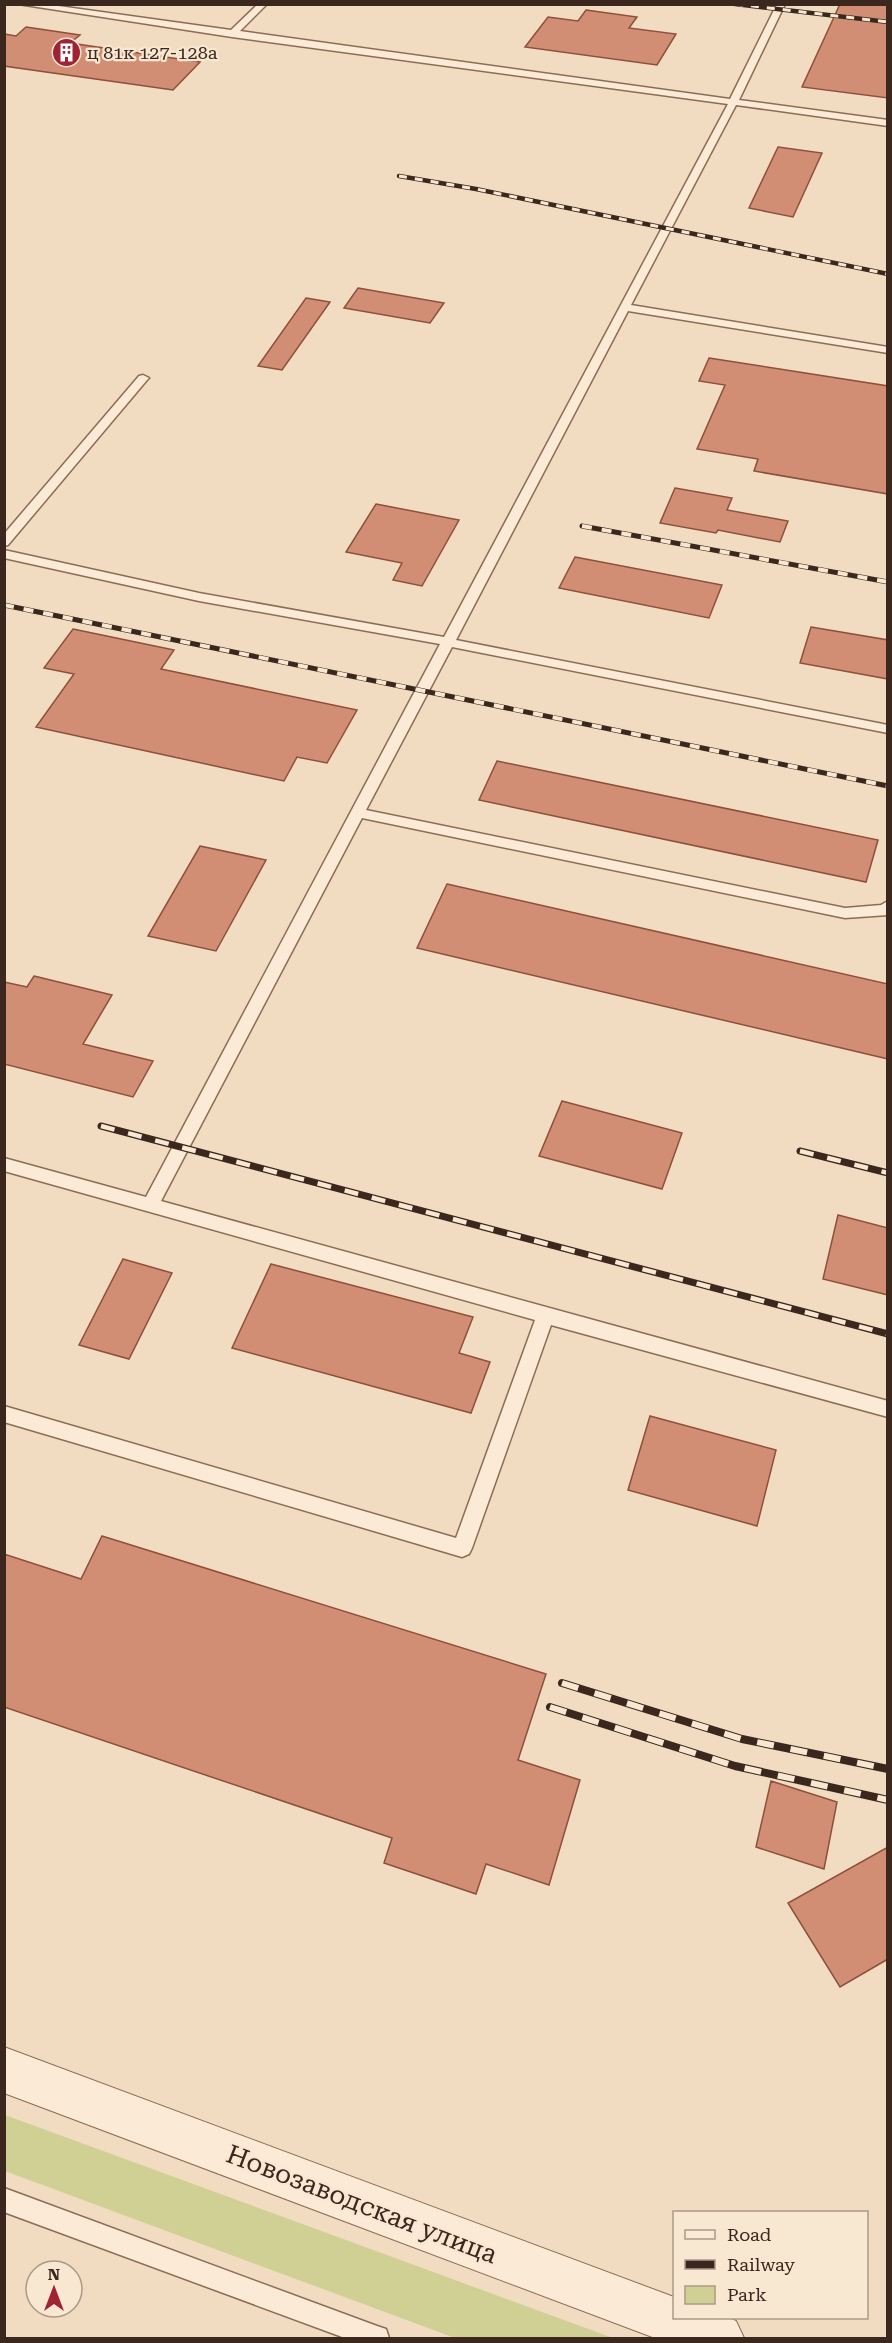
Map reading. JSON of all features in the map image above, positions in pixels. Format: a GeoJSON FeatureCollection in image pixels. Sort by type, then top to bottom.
{"type":"FeatureCollection","features":[{"type":"Feature","properties":{"kind":"street","name":"Новозаводская улица"},"geometry":{"type":"LineString","coordinates":[[4,2070],[719,2338]]}},
{"type":"Feature","properties":{"kind":"lane"},"geometry":{"type":"LineString","coordinates":[[22,4],[888,123]]}},
{"type":"Feature","properties":{"kind":"lane"},"geometry":{"type":"LineString","coordinates":[[232,34],[263,4]]}},
{"type":"Feature","properties":{"kind":"lane"},"geometry":{"type":"LineString","coordinates":[[152,1204],[733,102],[781,4]]}},
{"type":"Feature","properties":{"kind":"lane"},"geometry":{"type":"LineString","coordinates":[[624,307],[888,350]]}},
{"type":"Feature","properties":{"kind":"lane"},"geometry":{"type":"LineString","coordinates":[[4,542],[143,378]]}},
{"type":"Feature","properties":{"kind":"lane"},"geometry":{"type":"LineString","coordinates":[[4,554],[199,597],[448,642],[888,729]]}},
{"type":"Feature","properties":{"kind":"lane"},"geometry":{"type":"LineString","coordinates":[[358,813],[845,913],[886,910],[888,906]]}},
{"type":"Feature","properties":{"kind":"lane"},"geometry":{"type":"LineString","coordinates":[[4,1164],[545,1316],[888,1409]]}},
{"type":"Feature","properties":{"kind":"lane"},"geometry":{"type":"LineString","coordinates":[[4,1414],[462,1548],[545,1316]]}},
{"type":"Feature","properties":{"kind":"lane"},"geometry":{"type":"LineString","coordinates":[[4,2200],[377,2338]]}},
{"type":"Feature","properties":{"kind":"green space"},"geometry":{"type":"Polygon","coordinates":[[[4,2115],[613,2338],[455,2338],[5,2171],[4,2115]]]}},
{"type":"Feature","properties":{"kind":"building"},"geometry":{"type":"Polygon","coordinates":[[[840,4],[888,4],[888,98],[802,87],[840,4]]]}},
{"type":"Feature","properties":{"kind":"building"},"geometry":{"type":"Polygon","coordinates":[[[586,10],[637,17],[629,28],[676,34],[657,65],[525,47],[548,17],[578,21],[586,10]]]}},
{"type":"Feature","properties":{"kind":"building","name":"ц 81к 127-128а"},"geometry":{"type":"Polygon","coordinates":[[[26,27],[80,35],[70,43],[200,62],[173,90],[4,66],[4,34],[16,36],[26,27]]]}},
{"type":"Feature","properties":{"kind":"building"},"geometry":{"type":"Polygon","coordinates":[[[778,147],[822,153],[793,217],[749,208],[778,147]]]}},
{"type":"Feature","properties":{"kind":"building"},"geometry":{"type":"Polygon","coordinates":[[[358,288],[444,303],[430,323],[344,308],[358,288]]]}},
{"type":"Feature","properties":{"kind":"building"},"geometry":{"type":"Polygon","coordinates":[[[306,298],[330,302],[282,370],[258,366],[306,298]]]}},
{"type":"Feature","properties":{"kind":"building"},"geometry":{"type":"Polygon","coordinates":[[[709,358],[888,386],[888,494],[754,471],[758,459],[697,449],[725,385],[699,381],[709,358]]]}},
{"type":"Feature","properties":{"kind":"building"},"geometry":{"type":"Polygon","coordinates":[[[675,488],[732,498],[727,510],[788,521],[780,542],[718,530],[716,533],[660,523],[675,488]]]}},
{"type":"Feature","properties":{"kind":"building"},"geometry":{"type":"Polygon","coordinates":[[[376,504],[459,520],[422,586],[393,580],[402,563],[346,552],[376,504]]]}},
{"type":"Feature","properties":{"kind":"building"},"geometry":{"type":"Polygon","coordinates":[[[575,557],[722,585],[709,618],[559,588],[575,557]]]}},
{"type":"Feature","properties":{"kind":"building"},"geometry":{"type":"Polygon","coordinates":[[[811,627],[888,640],[888,679],[800,663],[811,627]]]}},
{"type":"Feature","properties":{"kind":"building"},"geometry":{"type":"Polygon","coordinates":[[[73,629],[174,650],[161,669],[357,710],[327,763],[297,757],[284,781],[36,727],[74,674],[44,668],[73,629]]]}},
{"type":"Feature","properties":{"kind":"building"},"geometry":{"type":"Polygon","coordinates":[[[497,761],[878,840],[866,882],[479,800],[497,761]]]}},
{"type":"Feature","properties":{"kind":"building"},"geometry":{"type":"Polygon","coordinates":[[[200,846],[266,860],[216,951],[148,936],[200,846]]]}},
{"type":"Feature","properties":{"kind":"building"},"geometry":{"type":"Polygon","coordinates":[[[447,884],[888,984],[888,1059],[417,948],[447,884]]]}},
{"type":"Feature","properties":{"kind":"building"},"geometry":{"type":"Polygon","coordinates":[[[34,976],[112,995],[83,1044],[153,1061],[133,1097],[4,1064],[4,982],[27,987],[34,976]]]}},
{"type":"Feature","properties":{"kind":"building"},"geometry":{"type":"Polygon","coordinates":[[[562,1101],[682,1133],[662,1189],[539,1156],[562,1101]]]}},
{"type":"Feature","properties":{"kind":"building"},"geometry":{"type":"Polygon","coordinates":[[[838,1215],[888,1228],[888,1295],[823,1279],[838,1215]]]}},
{"type":"Feature","properties":{"kind":"building"},"geometry":{"type":"Polygon","coordinates":[[[123,1259],[172,1273],[129,1359],[79,1345],[123,1259]]]}},
{"type":"Feature","properties":{"kind":"building"},"geometry":{"type":"Polygon","coordinates":[[[271,1264],[473,1317],[459,1353],[490,1362],[471,1413],[232,1348],[271,1264]]]}},
{"type":"Feature","properties":{"kind":"building"},"geometry":{"type":"Polygon","coordinates":[[[650,1416],[776,1450],[757,1526],[628,1490],[650,1416]]]}},
{"type":"Feature","properties":{"kind":"building"},"geometry":{"type":"Polygon","coordinates":[[[102,1536],[546,1674],[518,1760],[580,1780],[549,1885],[486,1864],[476,1894],[384,1863],[392,1838],[4,1707],[4,1554],[81,1579],[102,1536]]]}},
{"type":"Feature","properties":{"kind":"building"},"geometry":{"type":"Polygon","coordinates":[[[771,1781],[837,1802],[824,1869],[756,1847],[771,1781]]]}},
{"type":"Feature","properties":{"kind":"building"},"geometry":{"type":"Polygon","coordinates":[[[888,1847],[888,1959],[840,1987],[788,1903],[888,1847]]]}},
{"type":"Feature","properties":{"kind":"railway"},"geometry":{"type":"LineString","coordinates":[[735,4],[888,22]]}},
{"type":"Feature","properties":{"kind":"railway"},"geometry":{"type":"LineString","coordinates":[[399,176],[476,189],[888,274]]}},
{"type":"Feature","properties":{"kind":"railway"},"geometry":{"type":"LineString","coordinates":[[582,526],[888,582]]}},
{"type":"Feature","properties":{"kind":"railway"},"geometry":{"type":"LineString","coordinates":[[4,605],[888,786]]}},
{"type":"Feature","properties":{"kind":"railway"},"geometry":{"type":"LineString","coordinates":[[101,1126],[888,1334]]}},
{"type":"Feature","properties":{"kind":"railway"},"geometry":{"type":"LineString","coordinates":[[800,1151],[888,1173]]}},
{"type":"Feature","properties":{"kind":"railway"},"geometry":{"type":"LineString","coordinates":[[562,1683],[742,1739],[888,1769]]}},
{"type":"Feature","properties":{"kind":"railway"},"geometry":{"type":"LineString","coordinates":[[550,1707],[735,1766],[888,1800]]}},
{"type":"Feature","properties":{"kind":"place","name":"ц 81к 127-128а"},"geometry":{"type":"Point","coordinates":[66,52]}}]}
